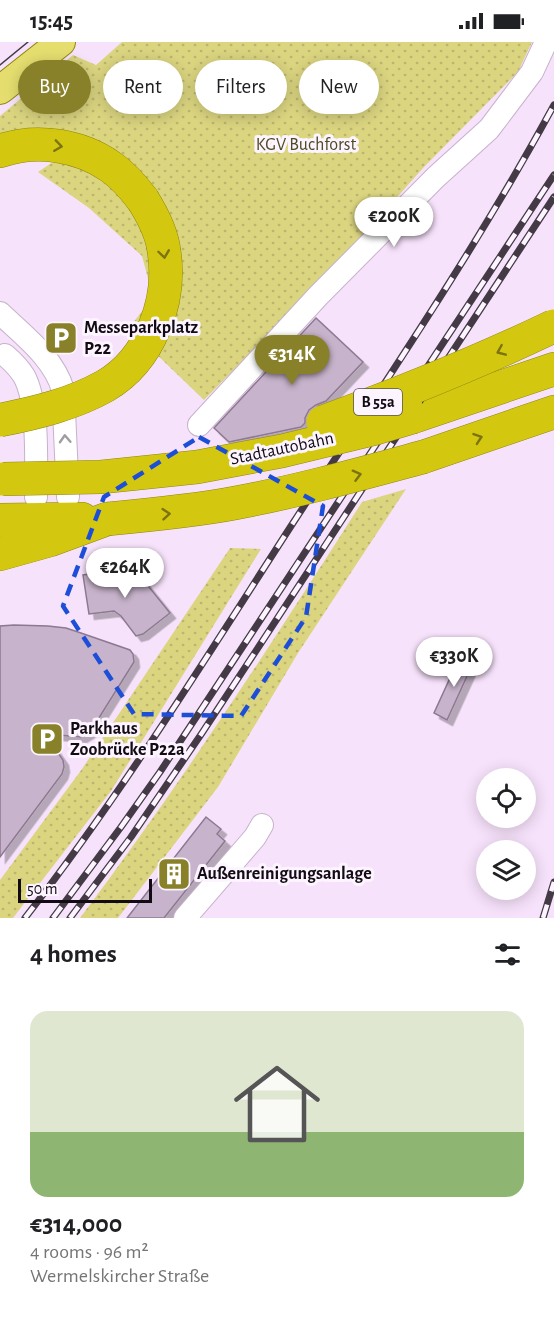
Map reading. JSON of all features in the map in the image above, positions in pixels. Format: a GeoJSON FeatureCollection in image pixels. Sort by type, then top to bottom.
{"type":"FeatureCollection","features":[{"type":"Feature","properties":{"kind":"highway"},"geometry":{"type":"LineString","coordinates":[[0,151],[28,145],[51,145],[74,149],[112,167],[127,180],[143,200],[158,228],[164,250],[166,275],[160,315],[149,339],[122,372],[106,385],[80,398],[44,410],[0,420]]}},
{"type":"Feature","properties":{"kind":"highway","name":"B 55a"},"geometry":{"type":"LineString","coordinates":[[197,467],[252,441],[322,423],[390,398],[511,347],[554,326]]}},
{"type":"Feature","properties":{"kind":"highway","name":"Stadtautobahn"},"geometry":{"type":"LineString","coordinates":[[0,479],[101,477],[197,467],[282,451],[373,429],[554,369]]}},
{"type":"Feature","properties":{"kind":"highway"},"geometry":{"type":"LineString","coordinates":[[0,520],[107,519],[179,512],[235,503],[304,489],[423,457],[554,412]]}},
{"type":"Feature","properties":{"kind":"highway"},"geometry":{"type":"LineString","coordinates":[[0,554],[50,540],[107,519]]}},
{"type":"Feature","properties":{"kind":"main road"},"geometry":{"type":"LineString","coordinates":[[0,90],[61,42]]}},
{"type":"Feature","properties":{"kind":"street"},"geometry":{"type":"LineString","coordinates":[[199,425],[318,296],[432,181],[489,129],[532,72],[546,42]]}},
{"type":"Feature","properties":{"kind":"street"},"geometry":{"type":"LineString","coordinates":[[0,313],[41,353],[63,390],[68,497]]}},
{"type":"Feature","properties":{"kind":"street"},"geometry":{"type":"LineString","coordinates":[[5,355],[17,366],[31,393],[36,498]]}},
{"type":"Feature","properties":{"kind":"street"},"geometry":{"type":"LineString","coordinates":[[185,918],[255,837],[262,825]]}},
{"type":"Feature","properties":{"kind":"highlighted area"},"geometry":{"type":"Polygon","coordinates":[[[199,437],[323,506],[306,617],[241,716],[134,714],[63,606],[104,497],[199,437]]]}},
{"type":"Feature","properties":{"kind":"green space","name":"KGV Buchforst"},"geometry":{"type":"Polygon","coordinates":[[[122,42],[532,42],[518,72],[424,167],[330,272],[204,400],[129,328],[153,297],[142,256],[89,208],[38,172],[59,158],[113,186],[121,161],[0,138],[0,116],[18,101],[18,114],[91,114],[91,63],[96,65],[122,42]]]}},
{"type":"Feature","properties":{"kind":"green space","name":"KGV Buchforst"},"geometry":{"type":"Polygon","coordinates":[[[73,55],[84,60],[67,60],[73,55]]]}},
{"type":"Feature","properties":{"kind":"green space"},"geometry":{"type":"Polygon","coordinates":[[[406,489],[298,653],[218,787],[118,918],[80,918],[190,765],[362,502],[406,489]]]}},
{"type":"Feature","properties":{"kind":"green space"},"geometry":{"type":"Polygon","coordinates":[[[230,548],[261,549],[111,791],[13,918],[0,918],[0,880],[82,769],[230,548]]]}},
{"type":"Feature","properties":{"kind":"building"},"geometry":{"type":"Polygon","coordinates":[[[316,318],[363,362],[326,401],[309,410],[305,423],[301,427],[229,442],[214,428],[316,318]]]}},
{"type":"Feature","properties":{"kind":"building"},"geometry":{"type":"Polygon","coordinates":[[[126,569],[137,572],[170,613],[143,634],[136,636],[121,616],[114,611],[89,614],[83,575],[126,569]]]}},
{"type":"Feature","properties":{"kind":"building","name":"Parkhaus Zoobrücke P22a"},"geometry":{"type":"Polygon","coordinates":[[[0,626],[66,628],[130,650],[134,662],[88,733],[81,737],[45,734],[63,760],[62,774],[0,857],[0,626]]]}},
{"type":"Feature","properties":{"kind":"building"},"geometry":{"type":"Polygon","coordinates":[[[460,656],[473,663],[447,720],[434,713],[460,656]]]}},
{"type":"Feature","properties":{"kind":"building","name":"Außenreinigungsanlage"},"geometry":{"type":"Polygon","coordinates":[[[206,817],[221,829],[217,834],[225,841],[164,918],[127,918],[206,817]]]}},
{"type":"Feature","properties":{"kind":"tram line"},"geometry":{"type":"LineString","coordinates":[[0,65],[28,42]]}},
{"type":"Feature","properties":{"kind":"railway"},"geometry":{"type":"LineString","coordinates":[[25,918],[130,773],[395,368],[493,212],[554,105]]}},
{"type":"Feature","properties":{"kind":"railway"},"geometry":{"type":"LineString","coordinates":[[53,918],[160,772],[554,175]]}},
{"type":"Feature","properties":{"kind":"railway"},"geometry":{"type":"LineString","coordinates":[[70,918],[131,837],[202,733],[554,197]]}},
{"type":"Feature","properties":{"kind":"railway"},"geometry":{"type":"LineString","coordinates":[[543,918],[554,882]]}},
{"type":"Feature","properties":{"kind":"place","name":"Messeparkplatz P22"},"geometry":{"type":"Point","coordinates":[61,338]}},
{"type":"Feature","properties":{"kind":"place","name":"Parkhaus Zoobrücke P22a"},"geometry":{"type":"Point","coordinates":[47,739]}},
{"type":"Feature","properties":{"kind":"place","name":"Außenreinigungsanlage"},"geometry":{"type":"Point","coordinates":[174,874]}}]}
